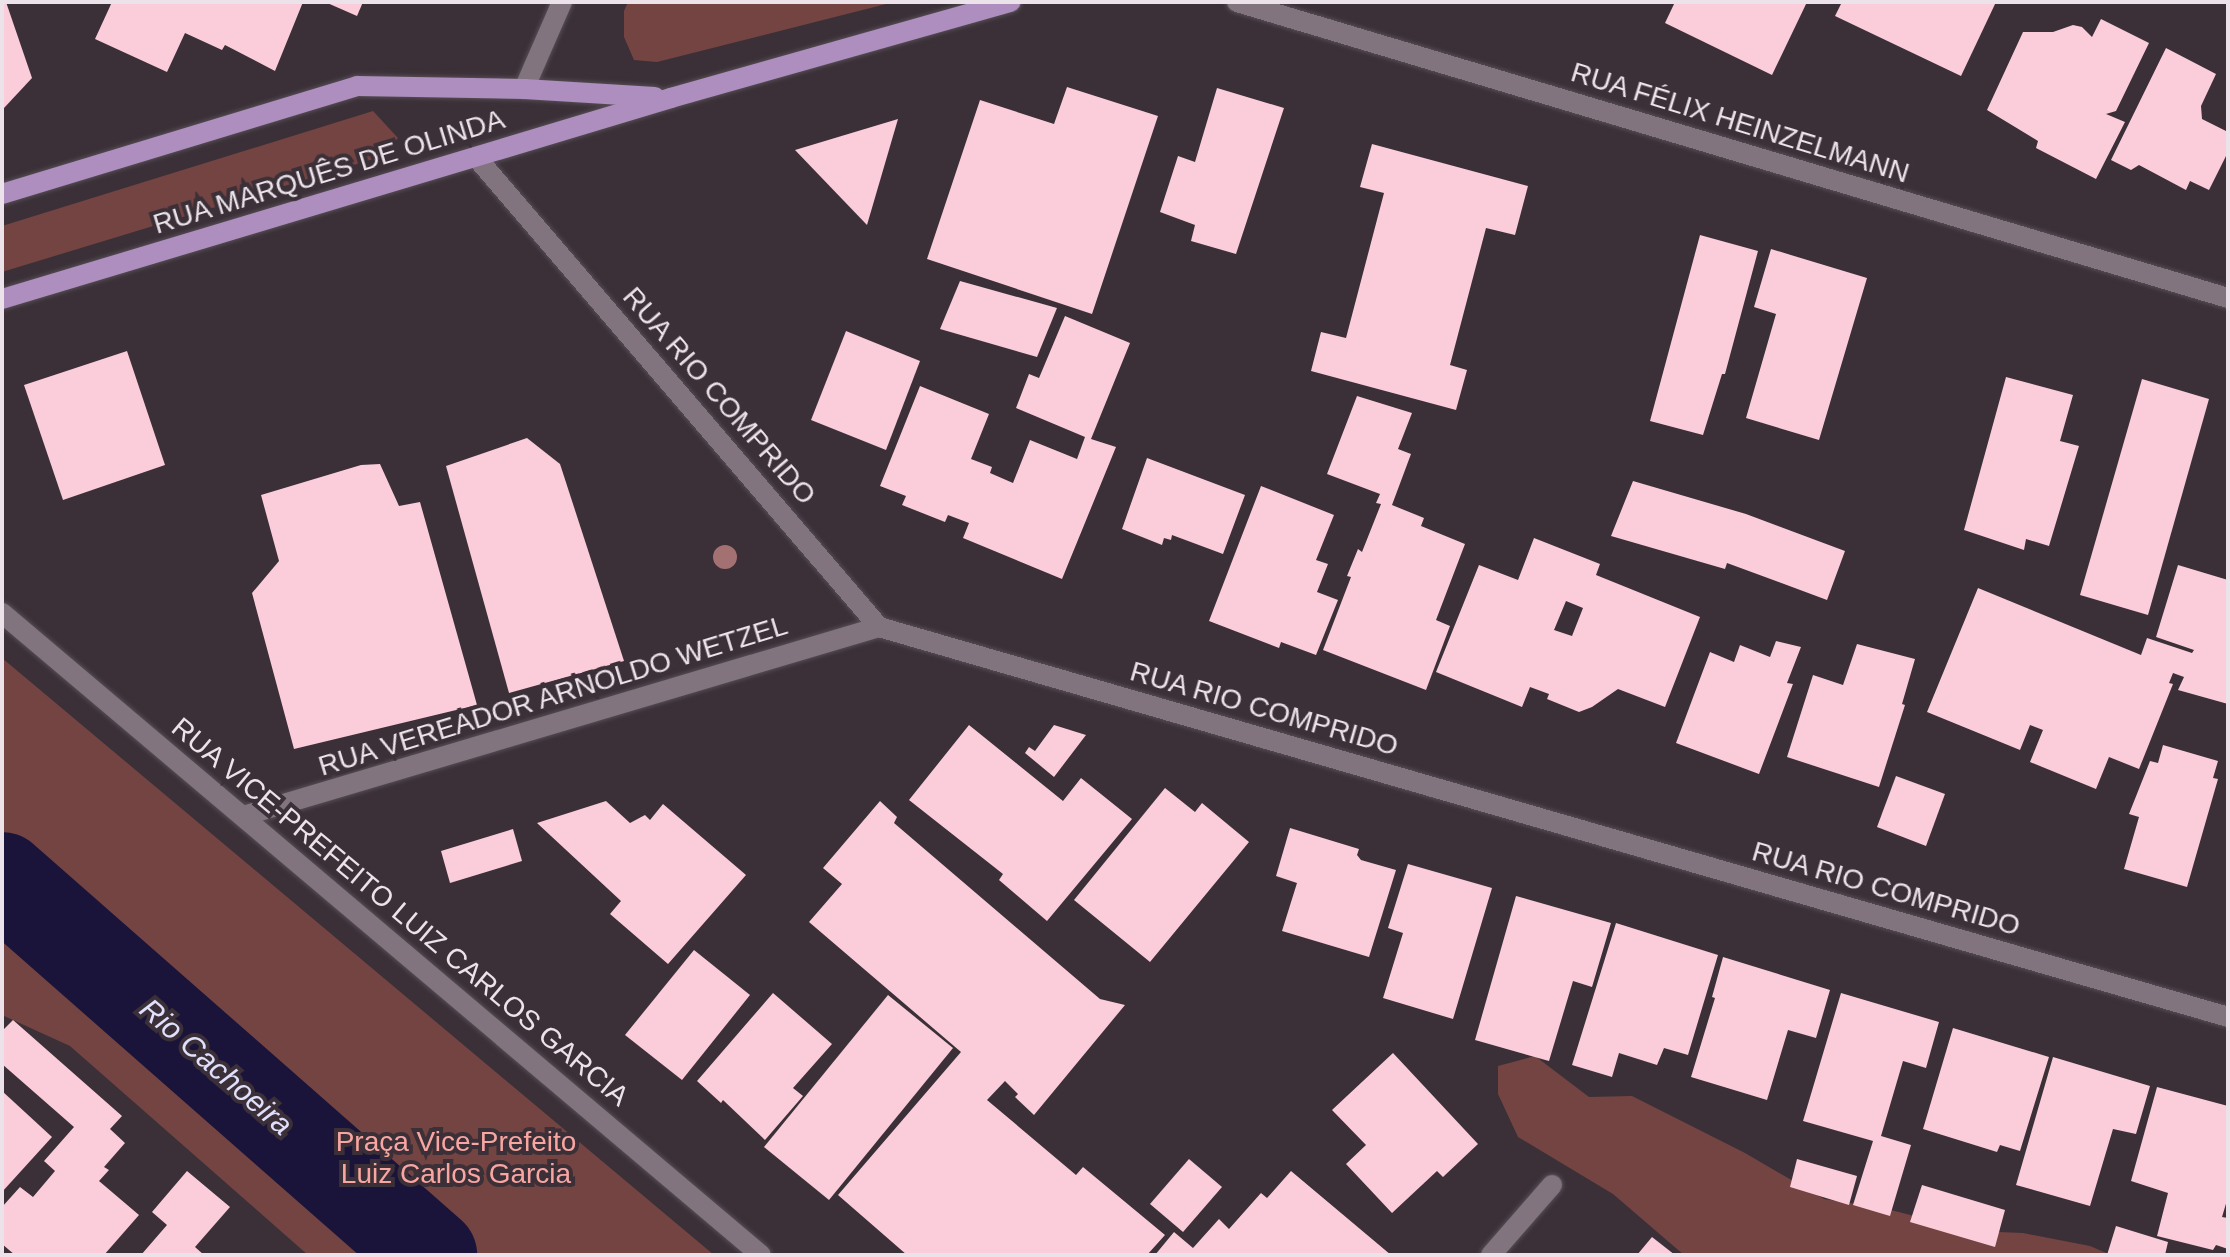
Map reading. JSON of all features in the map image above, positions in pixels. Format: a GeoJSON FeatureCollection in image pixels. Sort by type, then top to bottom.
{"type":"FeatureCollection","features":[{"type":"Feature","properties":{"kind":"main road","name":"RUA MARQUÊS DE OLINDA"},"geometry":{"type":"LineString","coordinates":[[2,299],[671,98],[1011,2]]}},
{"type":"Feature","properties":{"kind":"main road","name":"RUA MARQUÊS DE OLINDA"},"geometry":{"type":"LineString","coordinates":[[2,194],[357,86],[524,89],[671,98]]}},
{"type":"Feature","properties":{"kind":"street"},"geometry":{"type":"LineString","coordinates":[[524,89],[562,2]]}},
{"type":"Feature","properties":{"kind":"street","name":"RUA FÉLIX HEINZELMANN"},"geometry":{"type":"LineString","coordinates":[[1237,2],[2228,298]]}},
{"type":"Feature","properties":{"kind":"street","name":"RUA RIO COMPRIDO"},"geometry":{"type":"LineString","coordinates":[[476,157],[879,627],[2228,1017]]}},
{"type":"Feature","properties":{"kind":"street","name":"RUA VICE-PREFEITO LUIZ CARLOS GARCIA"},"geometry":{"type":"LineString","coordinates":[[2,613],[761,1255]]}},
{"type":"Feature","properties":{"kind":"street","name":"RUA VEREADOR ARNOLDO WETZEL"},"geometry":{"type":"LineString","coordinates":[[243,816],[879,627]]}},
{"type":"Feature","properties":{"kind":"street"},"geometry":{"type":"LineString","coordinates":[[1491,1255],[1552,1185]]}},
{"type":"Feature","properties":{"kind":"green space"},"geometry":{"type":"Polygon","coordinates":[[[628,2],[894,2],[657,62],[634,60],[624,37],[624,11],[628,2]]]}},
{"type":"Feature","properties":{"kind":"green space"},"geometry":{"type":"Polygon","coordinates":[[[373,111],[398,138],[380,157],[2,272],[2,226],[373,111]]]}},
{"type":"Feature","properties":{"kind":"green space","name":"Praça Vice-Prefeito Luiz Carlos Garcia"},"geometry":{"type":"Polygon","coordinates":[[[2,658],[714,1255],[308,1255],[70,1046],[2,1015],[2,658]]]}},
{"type":"Feature","properties":{"kind":"green space"},"geometry":{"type":"Polygon","coordinates":[[[1535,1056],[1589,1097],[1632,1096],[1745,1153],[1824,1199],[1883,1208],[1973,1231],[2023,1233],[2090,1246],[2111,1255],[1684,1255],[1613,1194],[1518,1137],[1498,1094],[1498,1066],[1535,1056]]]}},
{"type":"Feature","properties":{"kind":"building"},"geometry":{"type":"Polygon","coordinates":[[[2,2],[6,2],[32,78],[4,108],[2,2]]]}},
{"type":"Feature","properties":{"kind":"building"},"geometry":{"type":"Polygon","coordinates":[[[112,2],[303,2],[275,71],[225,45],[222,50],[185,33],[167,72],[95,39],[112,2]]]}},
{"type":"Feature","properties":{"kind":"building"},"geometry":{"type":"Polygon","coordinates":[[[325,2],[363,2],[357,16],[325,2]]]}},
{"type":"Feature","properties":{"kind":"building"},"geometry":{"type":"Polygon","coordinates":[[[1675,2],[1807,2],[1772,75],[1665,23],[1675,2]]]}},
{"type":"Feature","properties":{"kind":"building"},"geometry":{"type":"Polygon","coordinates":[[[1842,2],[1996,2],[1961,76],[1835,16],[1842,2]]]}},
{"type":"Feature","properties":{"kind":"building"},"geometry":{"type":"Polygon","coordinates":[[[2101,19],[2149,43],[2116,111],[2106,114],[2125,122],[2096,179],[2036,148],[2038,141],[1987,110],[2023,32],[2053,32],[2073,25],[2082,27],[2092,37],[2101,19]]]}},
{"type":"Feature","properties":{"kind":"building"},"geometry":{"type":"Polygon","coordinates":[[[2166,48],[2216,74],[2201,106],[2202,119],[2228,132],[2228,152],[2209,190],[2190,181],[2186,190],[2139,165],[2131,170],[2111,160],[2166,48]]]}},
{"type":"Feature","properties":{"kind":"building"},"geometry":{"type":"Polygon","coordinates":[[[1067,87],[1158,116],[1092,314],[927,259],[980,100],[1054,124],[1067,87]]]}},
{"type":"Feature","properties":{"kind":"building"},"geometry":{"type":"Polygon","coordinates":[[[1217,88],[1284,108],[1236,254],[1191,241],[1195,225],[1160,212],[1178,156],[1195,162],[1217,88]]]}},
{"type":"Feature","properties":{"kind":"building"},"geometry":{"type":"Polygon","coordinates":[[[898,119],[867,225],[795,150],[898,119]]]}},
{"type":"Feature","properties":{"kind":"building"},"geometry":{"type":"Polygon","coordinates":[[[1372,144],[1528,186],[1515,235],[1486,228],[1450,365],[1467,370],[1456,410],[1311,371],[1321,332],[1346,338],[1384,193],[1360,187],[1372,144]]]}},
{"type":"Feature","properties":{"kind":"building"},"geometry":{"type":"Polygon","coordinates":[[[1700,235],[1758,251],[1725,374],[1722,374],[1703,435],[1650,421],[1700,235]]]}},
{"type":"Feature","properties":{"kind":"building"},"geometry":{"type":"Polygon","coordinates":[[[1771,249],[1867,278],[1819,440],[1746,418],[1776,314],[1754,307],[1771,249]]]}},
{"type":"Feature","properties":{"kind":"building"},"geometry":{"type":"Polygon","coordinates":[[[960,281],[1057,308],[1037,357],[940,329],[960,281]]]}},
{"type":"Feature","properties":{"kind":"building"},"geometry":{"type":"Polygon","coordinates":[[[1065,316],[1130,343],[1091,439],[1116,447],[1062,579],[963,538],[969,523],[948,515],[945,522],[902,505],[906,496],[880,486],[920,386],[989,414],[971,459],[992,467],[990,473],[1013,483],[1030,440],[1077,459],[1085,437],[1016,408],[1029,374],[1039,378],[1065,316]]]}},
{"type":"Feature","properties":{"kind":"building"},"geometry":{"type":"Polygon","coordinates":[[[846,331],[920,361],[886,450],[811,420],[846,331]]]}},
{"type":"Feature","properties":{"kind":"building"},"geometry":{"type":"Polygon","coordinates":[[[127,351],[165,465],[63,500],[24,385],[127,351]]]}},
{"type":"Feature","properties":{"kind":"building"},"geometry":{"type":"Polygon","coordinates":[[[2006,377],[2073,395],[2060,441],[2079,446],[2049,546],[2026,539],[2024,550],[1964,530],[2006,377]]]}},
{"type":"Feature","properties":{"kind":"building"},"geometry":{"type":"Polygon","coordinates":[[[2142,379],[2209,399],[2148,615],[2080,595],[2142,379]]]}},
{"type":"Feature","properties":{"kind":"building"},"geometry":{"type":"Polygon","coordinates":[[[1357,396],[1412,413],[1398,449],[1411,454],[1392,505],[1424,518],[1421,526],[1465,544],[1436,620],[1450,626],[1426,690],[1323,650],[1351,577],[1347,576],[1358,549],[1362,552],[1381,504],[1376,503],[1380,494],[1327,474],[1357,396]]]}},
{"type":"Feature","properties":{"kind":"building"},"geometry":{"type":"Polygon","coordinates":[[[527,438],[560,464],[624,661],[509,693],[446,466],[527,438]]]}},
{"type":"Feature","properties":{"kind":"building"},"geometry":{"type":"Polygon","coordinates":[[[1147,458],[1245,495],[1223,554],[1172,535],[1171,540],[1164,538],[1162,545],[1122,529],[1147,458]]]}},
{"type":"Feature","properties":{"kind":"building"},"geometry":{"type":"Polygon","coordinates":[[[380,464],[399,506],[420,502],[477,705],[294,749],[252,593],[279,561],[261,495],[361,465],[380,464]]]}},
{"type":"Feature","properties":{"kind":"building"},"geometry":{"type":"Polygon","coordinates":[[[1633,481],[1746,514],[1845,551],[1827,600],[1727,563],[1725,569],[1611,536],[1633,481]]]}},
{"type":"Feature","properties":{"kind":"building"},"geometry":{"type":"Polygon","coordinates":[[[1261,486],[1334,515],[1316,560],[1328,564],[1317,592],[1338,600],[1316,655],[1281,642],[1279,648],[1209,621],[1261,486]]]}},
{"type":"Feature","properties":{"kind":"building"},"geometry":{"type":"Polygon","coordinates":[[[1534,538],[1600,564],[1596,575],[1700,617],[1665,707],[1618,689],[1579,712],[1547,699],[1549,694],[1530,687],[1522,707],[1436,672],[1479,565],[1518,580],[1534,538]],[[1566,601],[1554,630],[1572,636],[1583,608],[1566,601]]]}},
{"type":"Feature","properties":{"kind":"building"},"geometry":{"type":"Polygon","coordinates":[[[2178,565],[2228,580],[2228,704],[2178,690],[2184,677],[2173,673],[2169,683],[2173,684],[2139,769],[2109,757],[2096,789],[2030,762],[2043,730],[2030,725],[2020,750],[1927,712],[1978,588],[2141,655],[2147,638],[2192,653],[2194,650],[2156,637],[2178,565]]]}},
{"type":"Feature","properties":{"kind":"building"},"geometry":{"type":"Polygon","coordinates":[[[1776,641],[1801,647],[1787,683],[1793,684],[1759,774],[1676,743],[1710,652],[1734,662],[1740,645],[1770,657],[1776,641]]]}},
{"type":"Feature","properties":{"kind":"building"},"geometry":{"type":"Polygon","coordinates":[[[1857,644],[1915,659],[1902,704],[1905,705],[1879,787],[1787,757],[1813,675],[1843,685],[1857,644]]]}},
{"type":"Feature","properties":{"kind":"building"},"geometry":{"type":"Polygon","coordinates":[[[969,725],[1063,801],[1081,778],[1132,819],[1047,921],[999,880],[1003,874],[909,800],[969,725]]]}},
{"type":"Feature","properties":{"kind":"building"},"geometry":{"type":"Polygon","coordinates":[[[1054,725],[1086,735],[1054,777],[1025,753],[1029,747],[1035,751],[1054,725]]]}},
{"type":"Feature","properties":{"kind":"building"},"geometry":{"type":"Polygon","coordinates":[[[2163,745],[2218,761],[2213,778],[2218,779],[2187,887],[2124,869],[2139,817],[2129,814],[2150,761],[2158,763],[2163,745]]]}},
{"type":"Feature","properties":{"kind":"building"},"geometry":{"type":"Polygon","coordinates":[[[1896,776],[1945,794],[1926,846],[1877,827],[1896,776]]]}},
{"type":"Feature","properties":{"kind":"building"},"geometry":{"type":"Polygon","coordinates":[[[1165,788],[1195,812],[1202,803],[1249,842],[1150,962],[1074,900],[1165,788]]]}},
{"type":"Feature","properties":{"kind":"building"},"geometry":{"type":"Polygon","coordinates":[[[606,801],[630,823],[645,815],[650,820],[663,804],[746,875],[668,964],[610,914],[621,901],[537,823],[606,801]]]}},
{"type":"Feature","properties":{"kind":"building"},"geometry":{"type":"Polygon","coordinates":[[[880,801],[897,817],[894,823],[1100,999],[1125,1005],[1034,1115],[1015,1097],[1018,1094],[1005,1081],[987,1100],[1076,1175],[1083,1167],[1165,1235],[1147,1255],[907,1255],[838,1195],[961,1052],[809,922],[842,884],[823,868],[880,801]]]}},
{"type":"Feature","properties":{"kind":"building"},"geometry":{"type":"Polygon","coordinates":[[[1290,828],[1359,849],[1357,855],[1361,860],[1396,870],[1369,957],[1282,931],[1297,883],[1276,876],[1290,828]]]}},
{"type":"Feature","properties":{"kind":"building"},"geometry":{"type":"Polygon","coordinates":[[[513,829],[522,861],[450,883],[441,851],[513,829]]]}},
{"type":"Feature","properties":{"kind":"building"},"geometry":{"type":"Polygon","coordinates":[[[1408,864],[1492,888],[1453,1019],[1383,998],[1403,933],[1388,928],[1408,864]]]}},
{"type":"Feature","properties":{"kind":"building"},"geometry":{"type":"Polygon","coordinates":[[[1516,896],[1611,923],[1592,987],[1573,981],[1549,1061],[1475,1040],[1516,896]]]}},
{"type":"Feature","properties":{"kind":"building"},"geometry":{"type":"Polygon","coordinates":[[[1616,923],[1718,955],[1688,1055],[1664,1048],[1657,1065],[1619,1053],[1612,1077],[1572,1065],[1616,923]]]}},
{"type":"Feature","properties":{"kind":"building"},"geometry":{"type":"Polygon","coordinates":[[[694,950],[750,995],[682,1080],[625,1035],[694,950]]]}},
{"type":"Feature","properties":{"kind":"building"},"geometry":{"type":"Polygon","coordinates":[[[1723,957],[1830,990],[1816,1038],[1788,1030],[1767,1100],[1691,1077],[1715,998],[1712,997],[1723,957]]]}},
{"type":"Feature","properties":{"kind":"building"},"geometry":{"type":"Polygon","coordinates":[[[773,993],[832,1044],[793,1088],[803,1096],[765,1140],[723,1100],[721,1103],[697,1081],[773,993]]]}},
{"type":"Feature","properties":{"kind":"building"},"geometry":{"type":"Polygon","coordinates":[[[1841,993],[1939,1022],[1926,1068],[1903,1061],[1881,1136],[1911,1145],[1890,1216],[1853,1205],[1873,1141],[1803,1121],[1841,993]]]}},
{"type":"Feature","properties":{"kind":"building"},"geometry":{"type":"Polygon","coordinates":[[[888,995],[953,1048],[829,1200],[764,1147],[888,995]]]}},
{"type":"Feature","properties":{"kind":"building"},"geometry":{"type":"Polygon","coordinates":[[[13,1020],[122,1116],[110,1129],[125,1143],[104,1167],[109,1170],[99,1181],[139,1215],[104,1255],[15,1255],[2,1244],[2,1207],[20,1187],[33,1197],[55,1171],[44,1161],[74,1127],[2,1064],[2,1031],[13,1020]]]}},
{"type":"Feature","properties":{"kind":"building"},"geometry":{"type":"Polygon","coordinates":[[[1953,1028],[2049,1057],[2020,1151],[2000,1145],[1997,1152],[1923,1129],[1953,1028]]]}},
{"type":"Feature","properties":{"kind":"building"},"geometry":{"type":"Polygon","coordinates":[[[1393,1053],[1478,1144],[1443,1177],[1437,1171],[1392,1213],[1346,1164],[1366,1145],[1332,1110],[1393,1053]]]}},
{"type":"Feature","properties":{"kind":"building"},"geometry":{"type":"Polygon","coordinates":[[[2053,1057],[2150,1086],[2136,1134],[2113,1129],[2090,1206],[2016,1185],[2053,1057]]]}},
{"type":"Feature","properties":{"kind":"building"},"geometry":{"type":"Polygon","coordinates":[[[2157,1087],[2228,1106],[2228,1197],[2222,1217],[2228,1218],[2228,1249],[2216,1245],[2213,1250],[2157,1236],[2168,1193],[2131,1181],[2157,1087]]]}},
{"type":"Feature","properties":{"kind":"building"},"geometry":{"type":"Polygon","coordinates":[[[2,1091],[52,1137],[2,1192],[2,1091]]]}},
{"type":"Feature","properties":{"kind":"building"},"geometry":{"type":"Polygon","coordinates":[[[1189,1159],[1222,1187],[1183,1232],[1150,1204],[1189,1159]]]}},
{"type":"Feature","properties":{"kind":"building"},"geometry":{"type":"Polygon","coordinates":[[[1797,1159],[1857,1176],[1849,1205],[1790,1187],[1797,1159]]]}},
{"type":"Feature","properties":{"kind":"building"},"geometry":{"type":"Polygon","coordinates":[[[187,1171],[230,1207],[195,1247],[204,1255],[141,1255],[167,1225],[152,1212],[187,1171]]]}},
{"type":"Feature","properties":{"kind":"building"},"geometry":{"type":"Polygon","coordinates":[[[1291,1171],[1391,1255],[1155,1255],[1174,1232],[1193,1248],[1219,1219],[1229,1229],[1261,1193],[1267,1198],[1291,1171]]]}},
{"type":"Feature","properties":{"kind":"building"},"geometry":{"type":"Polygon","coordinates":[[[1922,1185],[2005,1210],[1995,1247],[1910,1222],[1922,1185]]]}},
{"type":"Feature","properties":{"kind":"building"},"geometry":{"type":"Polygon","coordinates":[[[2116,1226],[2168,1242],[2165,1255],[2107,1255],[2116,1226]]]}},
{"type":"Feature","properties":{"kind":"building"},"geometry":{"type":"Polygon","coordinates":[[[1652,1237],[1675,1255],[1637,1255],[1652,1237]]]}},
{"type":"Feature","properties":{"kind":"waterway","name":"Rio Cachoeira"},"geometry":{"type":"LineString","coordinates":[[2,879],[430,1255]]}}]}
